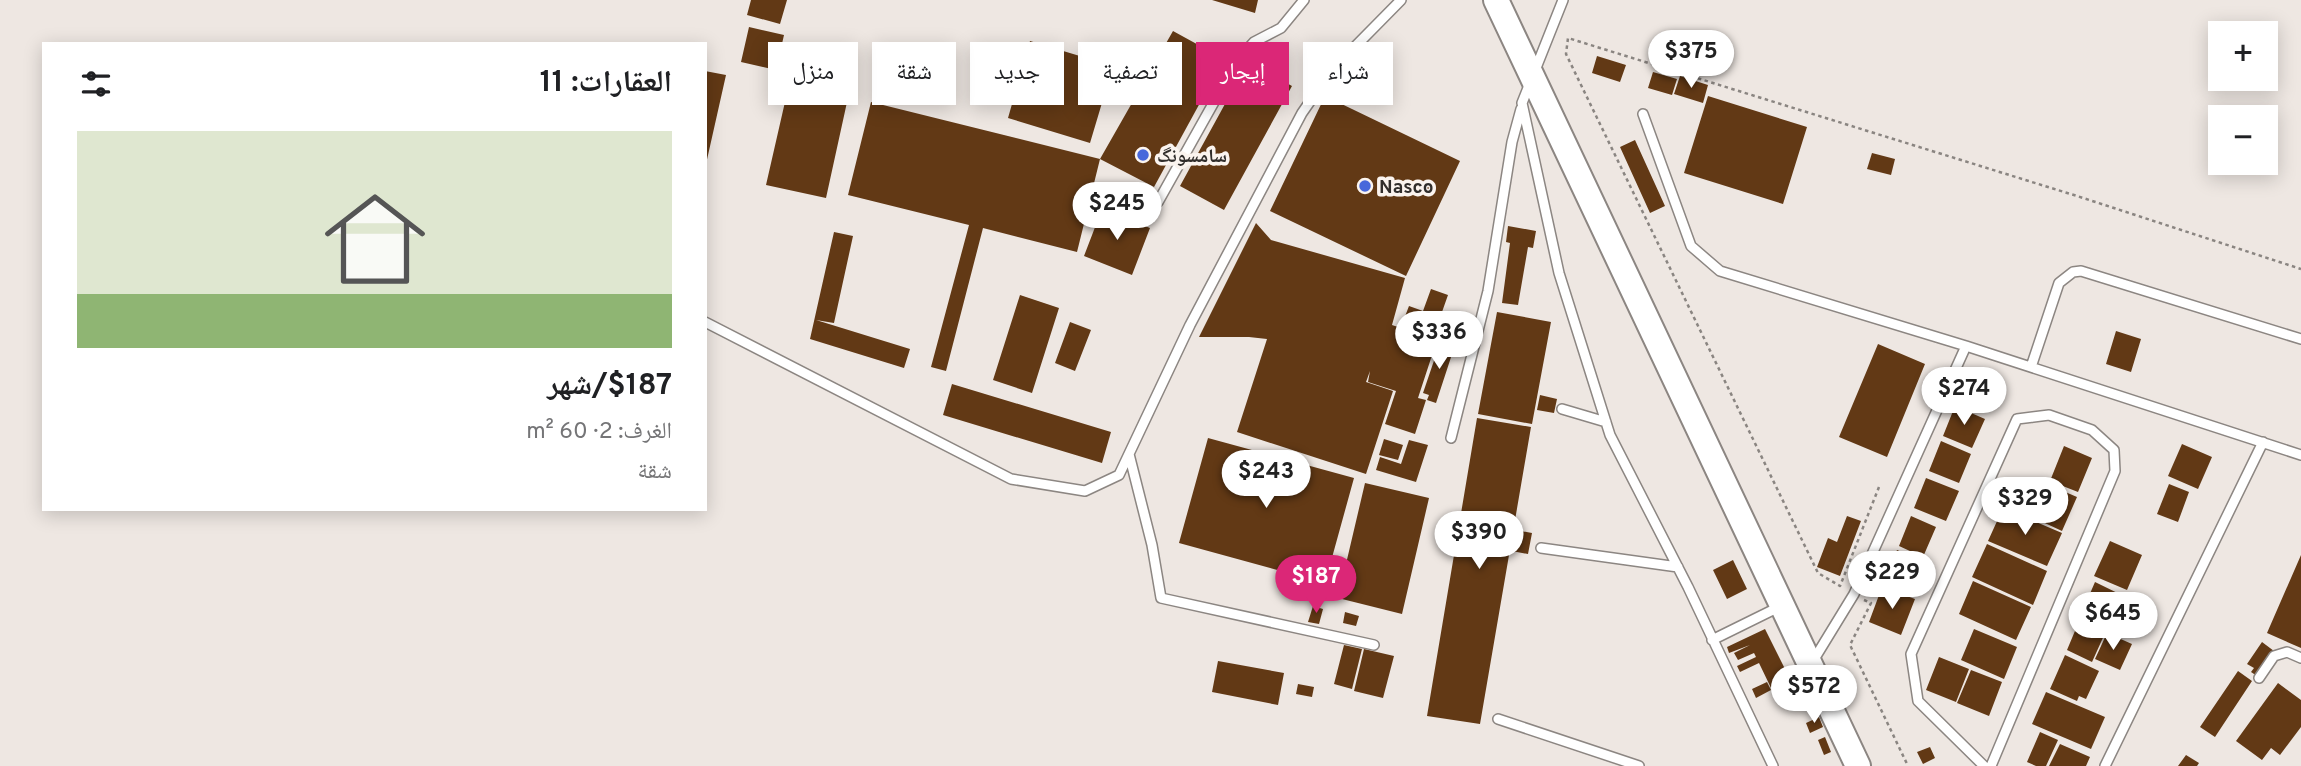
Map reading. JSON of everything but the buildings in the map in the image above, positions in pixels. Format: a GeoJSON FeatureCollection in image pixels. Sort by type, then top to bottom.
{"type":"FeatureCollection","features":[{"type":"Feature","properties":{"kind":"street"},"geometry":{"type":"LineString","coordinates":[[1496,0],[1858,766]]}},
{"type":"Feature","properties":{"kind":"lane"},"geometry":{"type":"LineString","coordinates":[[1158,202],[1237,61],[1254,42],[1281,28],[1304,0]]}},
{"type":"Feature","properties":{"kind":"lane"},"geometry":{"type":"LineString","coordinates":[[707,323],[1011,479],[1085,491],[1119,475],[1190,325],[1302,113],[1332,70],[1401,0]]}},
{"type":"Feature","properties":{"kind":"lane"},"geometry":{"type":"LineString","coordinates":[[1451,439],[1488,291],[1512,142],[1522,103],[1563,0]]}},
{"type":"Feature","properties":{"kind":"lane"},"geometry":{"type":"LineString","coordinates":[[1522,103],[1559,273],[1606,422],[1773,766]]}},
{"type":"Feature","properties":{"kind":"lane"},"geometry":{"type":"LineString","coordinates":[[1643,114],[1691,246],[1720,271],[1966,346],[2301,455]]}},
{"type":"Feature","properties":{"kind":"lane"},"geometry":{"type":"LineString","coordinates":[[2031,367],[2059,283],[2065,276],[2081,271],[2301,339]]}},
{"type":"Feature","properties":{"kind":"lane"},"geometry":{"type":"LineString","coordinates":[[1811,665],[1854,594],[1966,346]]}},
{"type":"Feature","properties":{"kind":"lane"},"geometry":{"type":"LineString","coordinates":[[1562,409],[1606,422]]}},
{"type":"Feature","properties":{"kind":"lane"},"geometry":{"type":"LineString","coordinates":[[1983,766],[1918,701],[1912,654],[2017,419],[2049,415],[2092,430],[2114,450],[2115,471],[1991,766]]}},
{"type":"Feature","properties":{"kind":"lane"},"geometry":{"type":"LineString","coordinates":[[2105,766],[2263,442]]}},
{"type":"Feature","properties":{"kind":"lane"},"geometry":{"type":"LineString","coordinates":[[1129,454],[1152,545],[1161,598],[1374,645]]}},
{"type":"Feature","properties":{"kind":"lane"},"geometry":{"type":"LineString","coordinates":[[1541,548],[1678,567]]}},
{"type":"Feature","properties":{"kind":"lane"},"geometry":{"type":"LineString","coordinates":[[1713,640],[1782,606]]}},
{"type":"Feature","properties":{"kind":"lane"},"geometry":{"type":"LineString","coordinates":[[2259,678],[2274,656],[2287,652],[2301,658]]}},
{"type":"Feature","properties":{"kind":"lane"},"geometry":{"type":"LineString","coordinates":[[1498,719],[1639,766]]}},
{"type":"Feature","properties":{"kind":"path"},"geometry":{"type":"LineString","coordinates":[[1908,766],[1850,645],[1871,603],[1818,573],[1566,54],[1568,38],[2077,196],[2301,269]]}},
{"type":"Feature","properties":{"kind":"path"},"geometry":{"type":"LineString","coordinates":[[1840,586],[1879,487]]}},
{"type":"Feature","properties":{"kind":"place","name":"سامسونگ"},"geometry":{"type":"Point","coordinates":[1143,155]}},
{"type":"Feature","properties":{"kind":"place","name":"Nasco"},"geometry":{"type":"Point","coordinates":[1365,186]}}]}
